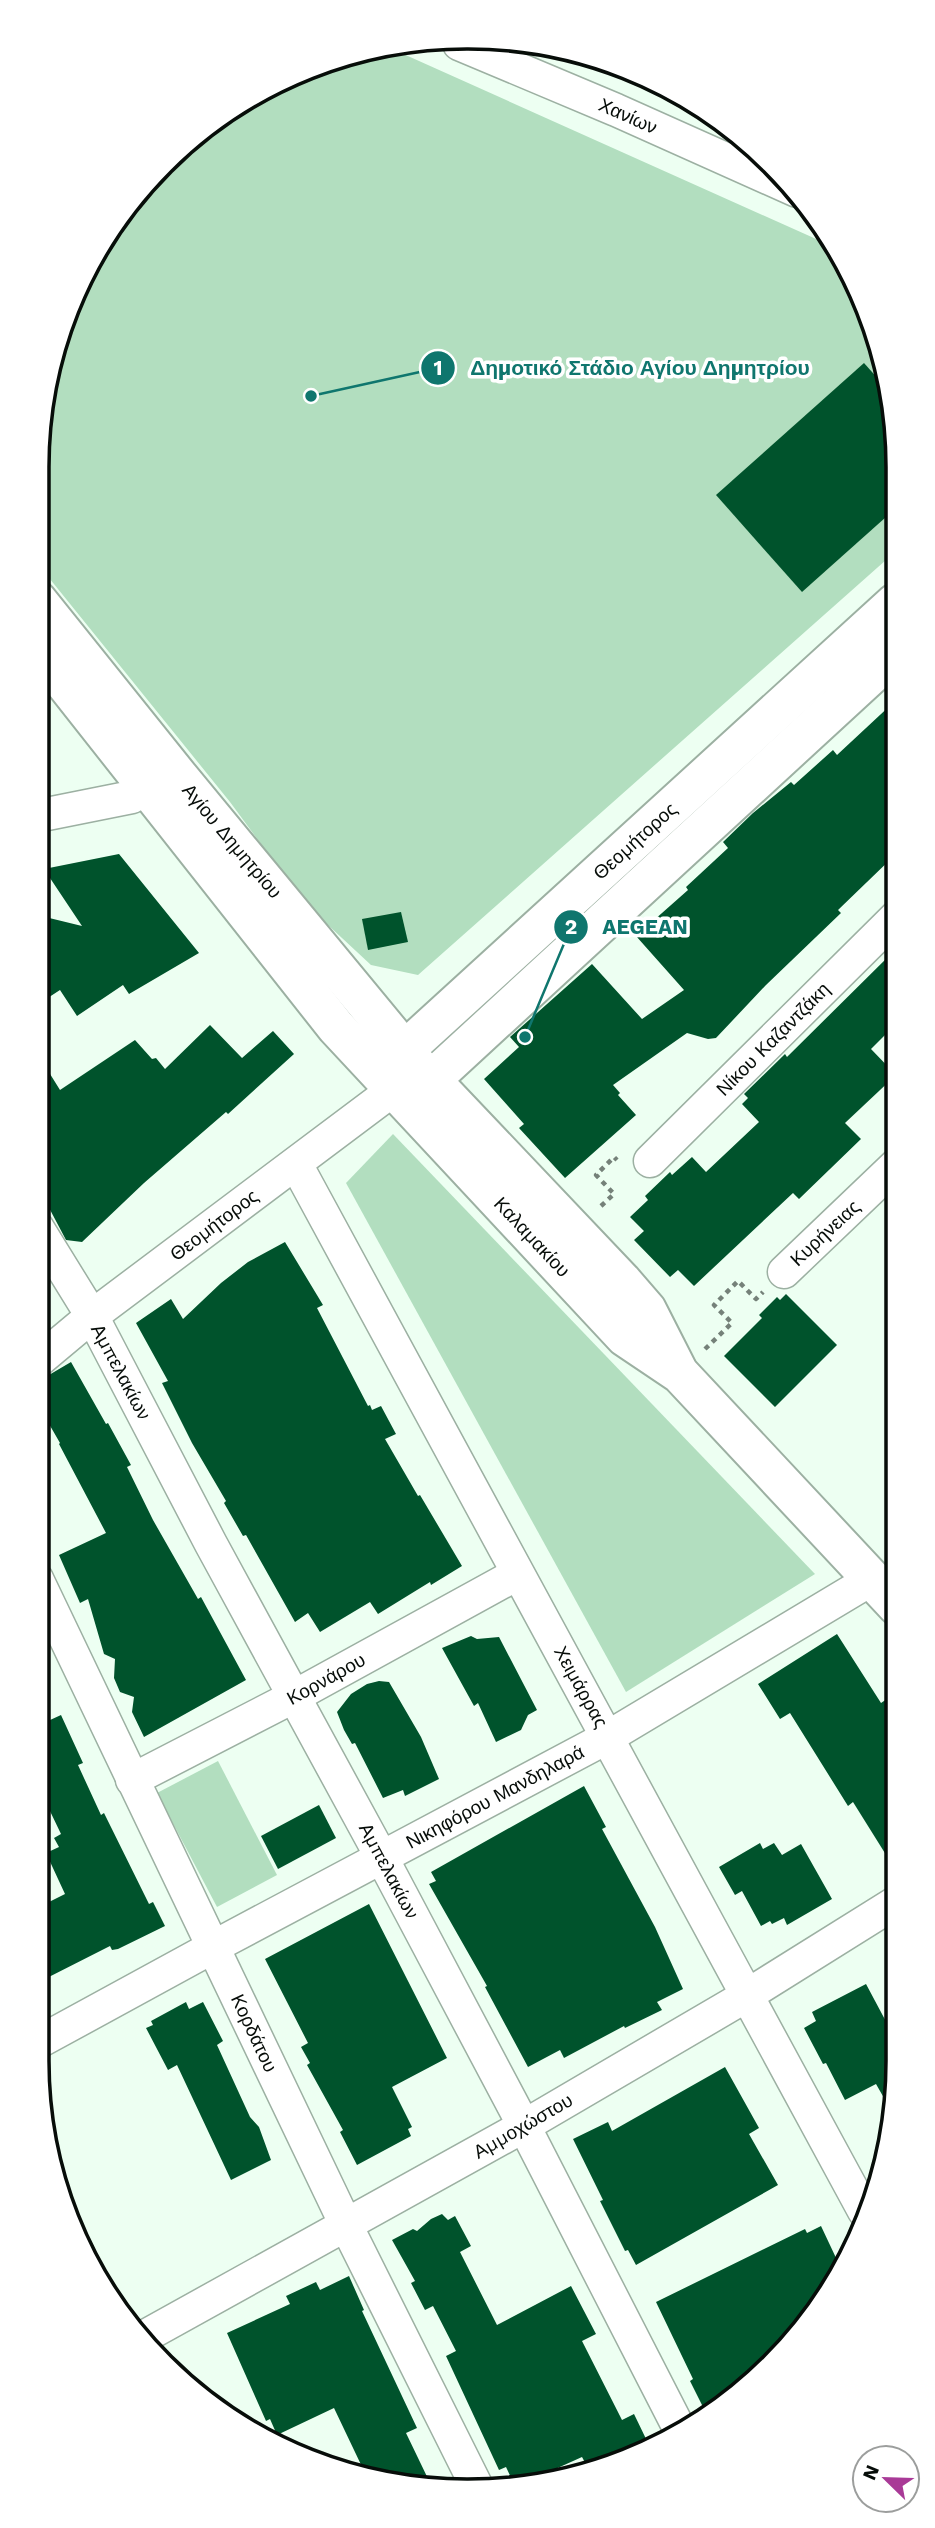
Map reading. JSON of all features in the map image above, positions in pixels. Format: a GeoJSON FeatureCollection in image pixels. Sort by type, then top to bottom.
{"type":"FeatureCollection","features":[{"type":"Feature","properties":{"kind":"main road","name":"Θεομήτορος"},"geometry":{"type":"LineString","coordinates":[[405,1050],[886,611]]}},
{"type":"Feature","properties":{"kind":"main road","name":"Αγίου Δημητρίου"},"geometry":{"type":"LineString","coordinates":[[49,617],[336,1027],[393,1090]]}},
{"type":"Feature","properties":{"kind":"main road","name":"Θεομήτορος"},"geometry":{"type":"LineString","coordinates":[[393,1090],[431,1080],[886,661]]}},
{"type":"Feature","properties":{"kind":"main road","name":"Αγίου Δημητρίου"},"geometry":{"type":"LineString","coordinates":[[49,662],[162,782],[431,1080]]}},
{"type":"Feature","properties":{"kind":"main road","name":"Καλαμακίου"},"geometry":{"type":"LineString","coordinates":[[431,1080],[647,1310],[680,1374]]}},
{"type":"Feature","properties":{"kind":"main road","name":"Καλαμακίου"},"geometry":{"type":"LineString","coordinates":[[393,1090],[625,1336],[680,1374],[885,1593]]}},
{"type":"Feature","properties":{"kind":"street","name":"Χανίων"},"geometry":{"type":"LineString","coordinates":[[496,52],[616,110],[737,152],[753,162]]}},
{"type":"Feature","properties":{"kind":"street"},"geometry":{"type":"LineString","coordinates":[[49,814],[132,797],[162,782]]}},
{"type":"Feature","properties":{"kind":"street","name":"Νίκου Καζαντζάκη"},"geometry":{"type":"LineString","coordinates":[[650,1161],[886,927]]}},
{"type":"Feature","properties":{"kind":"street"},"geometry":{"type":"LineString","coordinates":[[393,1090],[405,1050]]}},
{"type":"Feature","properties":{"kind":"street","name":"Θεομήτορος"},"geometry":{"type":"LineString","coordinates":[[49,1352],[92,1316],[393,1090]]}},
{"type":"Feature","properties":{"kind":"street","name":"Χειμάρρας"},"geometry":{"type":"LineString","coordinates":[[296,1164],[860,2204]]}},
{"type":"Feature","properties":{"kind":"street","name":"Κυρήνειας"},"geometry":{"type":"LineString","coordinates":[[784,1272],[886,1175]]}},
{"type":"Feature","properties":{"kind":"street","name":"Αμπελακίων"},"geometry":{"type":"LineString","coordinates":[[49,1246],[92,1316],[293,1697],[382,1858],[677,2423]]}},
{"type":"Feature","properties":{"kind":"street","name":"Κορνάρου"},"geometry":{"type":"LineString","coordinates":[[132,1780],[293,1697],[517,1573]]}},
{"type":"Feature","properties":{"kind":"street","name":"Νικηφόρου Μανδηλαρά"},"geometry":{"type":"LineString","coordinates":[[49,2036],[608,1737],[885,1593]]}},
{"type":"Feature","properties":{"kind":"street","name":"Κορδάτου"},"geometry":{"type":"LineString","coordinates":[[49,1604],[345,2225],[473,2479]]}},
{"type":"Feature","properties":{"kind":"street","name":"Αμμοχώστου"},"geometry":{"type":"LineString","coordinates":[[151,2333],[524,2126],[747,1996],[886,1909]]}},
{"type":"Feature","properties":{"kind":"path"},"geometry":{"type":"LineString","coordinates":[[575,1231],[614,1194],[596,1175],[614,1157],[634,1177],[650,1161]]}},
{"type":"Feature","properties":{"kind":"path"},"geometry":{"type":"LineString","coordinates":[[680,1374],[732,1322],[714,1304],[738,1281],[756,1299],[784,1272]]}},
{"type":"Feature","properties":{"kind":"green space"},"geometry":{"type":"Polygon","coordinates":[[[404,54],[818,240],[854,307],[872,359],[878,386],[885,440],[886,560],[418,975],[371,965],[328,925],[323,928],[230,802],[49,578],[50,440],[63,359],[81,307],[105,258],[135,213],[172,172],[213,135],[282,92],[333,71],[404,54]]]}},
{"type":"Feature","properties":{"kind":"green space"},"geometry":{"type":"Polygon","coordinates":[[[393,1134],[815,1574],[626,1692],[346,1183],[393,1134]]]}},
{"type":"Feature","properties":{"kind":"green space"},"geometry":{"type":"Polygon","coordinates":[[[218,1761],[277,1875],[217,1907],[157,1793],[218,1761]]]}},
{"type":"Feature","properties":{"kind":"building"},"geometry":{"type":"Polygon","coordinates":[[[864,363],[876,376],[885,440],[886,517],[802,592],[716,495],[864,363]]]}},
{"type":"Feature","properties":{"kind":"building"},"geometry":{"type":"Polygon","coordinates":[[[886,709],[886,864],[838,910],[841,913],[766,985],[716,1038],[708,1039],[687,1033],[613,1085],[620,1093],[618,1095],[636,1115],[565,1178],[519,1128],[524,1124],[484,1079],[519,1047],[510,1037],[592,964],[642,1019],[684,990],[636,936],[688,890],[686,887],[728,848],[723,842],[753,813],[791,782],[794,785],[833,750],[837,755],[886,709]]]}},
{"type":"Feature","properties":{"kind":"building"},"geometry":{"type":"Polygon","coordinates":[[[119,854],[199,953],[129,994],[123,985],[77,1016],[60,990],[49,997],[49,918],[82,926],[49,876],[49,868],[119,854]]]}},
{"type":"Feature","properties":{"kind":"building"},"geometry":{"type":"Polygon","coordinates":[[[401,912],[408,942],[368,950],[362,919],[401,912]]]}},
{"type":"Feature","properties":{"kind":"building"},"geometry":{"type":"Polygon","coordinates":[[[886,959],[886,1034],[871,1049],[886,1065],[886,1084],[845,1123],[861,1139],[799,1199],[793,1193],[694,1286],[678,1270],[670,1277],[634,1240],[644,1231],[630,1217],[648,1200],[645,1196],[670,1172],[672,1175],[692,1157],[706,1172],[759,1122],[742,1104],[748,1098],[744,1094],[785,1054],[787,1057],[886,959]]]}},
{"type":"Feature","properties":{"kind":"building"},"geometry":{"type":"Polygon","coordinates":[[[210,1025],[242,1058],[273,1031],[294,1054],[228,1114],[226,1112],[144,1183],[82,1242],[66,1240],[49,1208],[49,1072],[60,1090],[135,1040],[165,1069],[210,1025]]]}},
{"type":"Feature","properties":{"kind":"building"},"geometry":{"type":"Polygon","coordinates":[[[285,1242],[323,1305],[317,1308],[368,1406],[370,1405],[372,1410],[381,1406],[396,1434],[385,1439],[462,1566],[378,1614],[370,1602],[320,1632],[308,1613],[295,1622],[246,1535],[243,1536],[192,1443],[162,1383],[168,1381],[136,1323],[171,1299],[183,1319],[248,1262],[285,1242]]]}},
{"type":"Feature","properties":{"kind":"building"},"geometry":{"type":"Polygon","coordinates":[[[786,1294],[837,1345],[775,1407],[724,1356],[762,1318],[759,1315],[777,1297],[780,1300],[786,1294]]]}},
{"type":"Feature","properties":{"kind":"building"},"geometry":{"type":"Polygon","coordinates":[[[71,1362],[131,1465],[127,1467],[153,1520],[198,1599],[201,1597],[246,1680],[144,1737],[132,1712],[134,1697],[120,1692],[114,1678],[115,1659],[104,1654],[88,1599],[80,1603],[59,1555],[106,1533],[49,1424],[49,1375],[71,1362]]]}},
{"type":"Feature","properties":{"kind":"building"},"geometry":{"type":"Polygon","coordinates":[[[837,1634],[881,1703],[886,1700],[886,1855],[853,1802],[848,1806],[790,1713],[780,1719],[758,1684],[837,1634]]]}},
{"type":"Feature","properties":{"kind":"building"},"geometry":{"type":"Polygon","coordinates":[[[471,1636],[477,1639],[499,1637],[537,1710],[528,1715],[521,1730],[496,1742],[478,1703],[474,1706],[442,1648],[471,1636]]]}},
{"type":"Feature","properties":{"kind":"building"},"geometry":{"type":"Polygon","coordinates":[[[389,1682],[421,1737],[439,1779],[405,1796],[403,1790],[383,1798],[355,1743],[352,1744],[344,1730],[337,1712],[351,1694],[367,1684],[389,1682]]]}},
{"type":"Feature","properties":{"kind":"building"},"geometry":{"type":"Polygon","coordinates":[[[61,1715],[83,1763],[78,1765],[101,1815],[104,1813],[149,1904],[153,1902],[165,1926],[118,1949],[112,1950],[110,1946],[49,1977],[49,1902],[65,1894],[49,1859],[49,1852],[59,1847],[54,1838],[61,1834],[49,1809],[49,1720],[61,1715]]]}},
{"type":"Feature","properties":{"kind":"building"},"geometry":{"type":"Polygon","coordinates":[[[584,1786],[606,1827],[602,1829],[655,1927],[683,1989],[657,2002],[662,2010],[625,2028],[624,2026],[564,2058],[560,2050],[528,2067],[485,1987],[487,1986],[429,1884],[436,1881],[431,1872],[584,1786]]]}},
{"type":"Feature","properties":{"kind":"building"},"geometry":{"type":"Polygon","coordinates":[[[319,1805],[336,1838],[278,1869],[261,1836],[319,1805]]]}},
{"type":"Feature","properties":{"kind":"building"},"geometry":{"type":"Polygon","coordinates":[[[760,1843],[763,1849],[774,1843],[782,1855],[801,1844],[832,1899],[787,1925],[784,1918],[761,1926],[742,1891],[735,1895],[719,1867],[760,1843]]]}},
{"type":"Feature","properties":{"kind":"building"},"geometry":{"type":"Polygon","coordinates":[[[369,1904],[447,2058],[392,2087],[412,2127],[408,2129],[411,2136],[357,2165],[340,2132],[343,2130],[307,2065],[310,2063],[301,2047],[308,2043],[265,1959],[369,1904]]]}},
{"type":"Feature","properties":{"kind":"building"},"geometry":{"type":"Polygon","coordinates":[[[866,1984],[886,2022],[884,2098],[876,2084],[845,2100],[804,2028],[816,2021],[812,2012],[866,1984]]]}},
{"type":"Feature","properties":{"kind":"building"},"geometry":{"type":"Polygon","coordinates":[[[186,2002],[189,2009],[203,2002],[223,2041],[217,2045],[250,2117],[259,2127],[271,2160],[231,2180],[177,2065],[168,2070],[146,2028],[153,2025],[151,2021],[186,2002]]]}},
{"type":"Feature","properties":{"kind":"building"},"geometry":{"type":"Polygon","coordinates":[[[725,2067],[759,2128],[749,2134],[778,2185],[636,2265],[628,2250],[625,2251],[600,2201],[603,2200],[573,2139],[608,2122],[612,2131],[725,2067]]]}},
{"type":"Feature","properties":{"kind":"building"},"geometry":{"type":"Polygon","coordinates":[[[442,2214],[448,2220],[455,2216],[471,2246],[460,2252],[497,2325],[571,2286],[596,2334],[582,2341],[622,2420],[634,2414],[646,2439],[602,2457],[585,2462],[582,2457],[549,2471],[510,2476],[506,2467],[499,2470],[446,2356],[456,2351],[433,2306],[425,2310],[411,2283],[415,2281],[392,2240],[413,2229],[417,2231],[442,2214]]]}},
{"type":"Feature","properties":{"kind":"building"},"geometry":{"type":"Polygon","coordinates":[[[821,2226],[836,2258],[830,2270],[800,2315],[782,2336],[743,2375],[703,2406],[690,2381],[693,2379],[656,2302],[805,2229],[807,2233],[821,2226]]]}},
{"type":"Feature","properties":{"kind":"building"},"geometry":{"type":"Polygon","coordinates":[[[349,2276],[364,2310],[362,2311],[417,2428],[406,2433],[427,2477],[361,2466],[334,2408],[279,2434],[270,2419],[266,2421],[227,2333],[290,2304],[286,2296],[316,2282],[320,2290],[349,2276]]]}},
{"type":"Feature","properties":{"kind":"place","name":"Δημοτικό Στάδιο Αγίου Δημητρίου"},"geometry":{"type":"Point","coordinates":[311,396]}},
{"type":"Feature","properties":{"kind":"place","name":"AEGEAN"},"geometry":{"type":"Point","coordinates":[525,1037]}}]}
